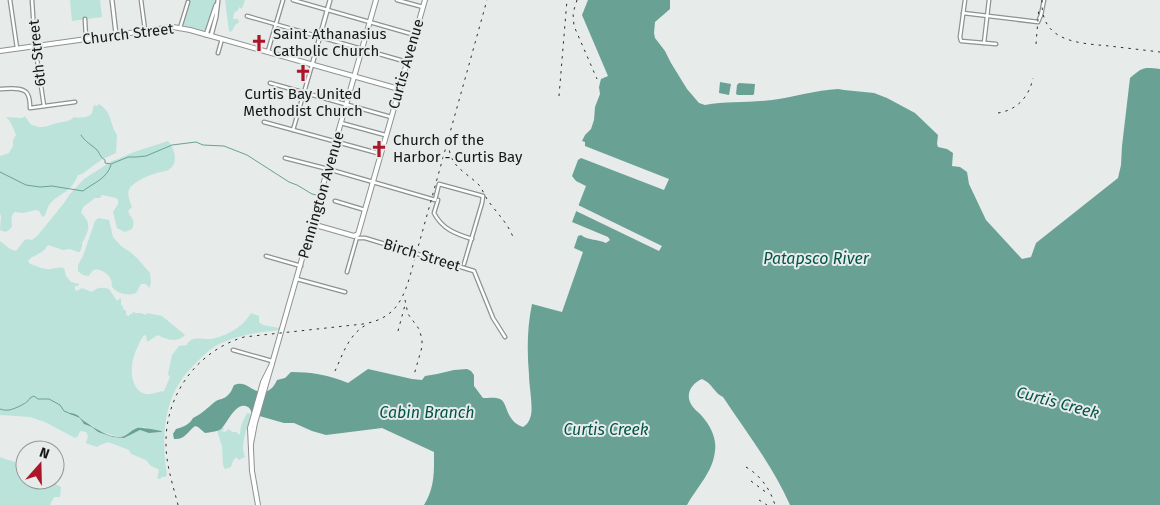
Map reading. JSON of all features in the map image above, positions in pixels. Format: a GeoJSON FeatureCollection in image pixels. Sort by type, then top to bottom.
{"type":"FeatureCollection","features":[{"type":"Feature","properties":{"kind":"main road","name":"Pennington Avenue"},"geometry":{"type":"LineString","coordinates":[[258,505],[252,471],[251,444],[255,417],[266,374],[274,361],[376,0]]}},
{"type":"Feature","properties":{"kind":"main road","name":"Curtis Avenue"},"geometry":{"type":"LineString","coordinates":[[357,237],[425,0]]}},
{"type":"Feature","properties":{"kind":"main road","name":"Church Street"},"geometry":{"type":"LineString","coordinates":[[0,51],[170,27],[208,35],[399,90]]}},
{"type":"Feature","properties":{"kind":"main road"},"geometry":{"type":"LineString","coordinates":[[320,226],[315,224],[315,222],[322,190]]}},
{"type":"Feature","properties":{"kind":"main road","name":"Birch Street"},"geometry":{"type":"LineString","coordinates":[[312,224],[357,237]]}},
{"type":"Feature","properties":{"kind":"street"},"geometry":{"type":"LineString","coordinates":[[10,0],[16,48]]}},
{"type":"Feature","properties":{"kind":"street","name":"6th Street"},"geometry":{"type":"LineString","coordinates":[[32,0],[35,46],[44,106]]}},
{"type":"Feature","properties":{"kind":"street"},"geometry":{"type":"LineString","coordinates":[[112,0],[116,34]]}},
{"type":"Feature","properties":{"kind":"street"},"geometry":{"type":"LineString","coordinates":[[141,0],[145,30]]}},
{"type":"Feature","properties":{"kind":"street"},"geometry":{"type":"LineString","coordinates":[[268,52],[283,0]]}},
{"type":"Feature","properties":{"kind":"street"},"geometry":{"type":"LineString","coordinates":[[293,0],[415,35]]}},
{"type":"Feature","properties":{"kind":"street"},"geometry":{"type":"LineString","coordinates":[[293,130],[330,0]]}},
{"type":"Feature","properties":{"kind":"street"},"geometry":{"type":"LineString","coordinates":[[397,0],[423,7]]}},
{"type":"Feature","properties":{"kind":"street"},"geometry":{"type":"LineString","coordinates":[[965,0],[961,40],[996,44]]}},
{"type":"Feature","properties":{"kind":"street"},"geometry":{"type":"LineString","coordinates":[[984,43],[989,0]]}},
{"type":"Feature","properties":{"kind":"street"},"geometry":{"type":"LineString","coordinates":[[963,13],[1038,22],[1044,0]]}},
{"type":"Feature","properties":{"kind":"street"},"geometry":{"type":"LineString","coordinates":[[208,35],[216,18],[218,1]]}},
{"type":"Feature","properties":{"kind":"street"},"geometry":{"type":"LineString","coordinates":[[180,28],[188,2]]}},
{"type":"Feature","properties":{"kind":"street"},"geometry":{"type":"LineString","coordinates":[[246,16],[407,62]]}},
{"type":"Feature","properties":{"kind":"street"},"geometry":{"type":"LineString","coordinates":[[85,18],[86,38]]}},
{"type":"Feature","properties":{"kind":"street"},"geometry":{"type":"LineString","coordinates":[[218,53],[222,39]]}},
{"type":"Feature","properties":{"kind":"street"},"geometry":{"type":"LineString","coordinates":[[270,83],[391,117]]}},
{"type":"Feature","properties":{"kind":"street"},"geometry":{"type":"LineString","coordinates":[[0,89],[20,90],[27,93],[30,108],[76,102]]}},
{"type":"Feature","properties":{"kind":"street"},"geometry":{"type":"LineString","coordinates":[[264,122],[381,154]]}},
{"type":"Feature","properties":{"kind":"street"},"geometry":{"type":"LineString","coordinates":[[341,123],[386,135]]}},
{"type":"Feature","properties":{"kind":"street"},"geometry":{"type":"LineString","coordinates":[[285,158],[435,200],[440,184],[483,196],[464,264]]}},
{"type":"Feature","properties":{"kind":"street"},"geometry":{"type":"LineString","coordinates":[[438,200],[434,213],[443,226],[472,239]]}},
{"type":"Feature","properties":{"kind":"street"},"geometry":{"type":"LineString","coordinates":[[334,201],[365,210]]}},
{"type":"Feature","properties":{"kind":"street","name":"Curtis Avenue"},"geometry":{"type":"LineString","coordinates":[[347,272],[357,237]]}},
{"type":"Feature","properties":{"kind":"street","name":"Birch Street"},"geometry":{"type":"LineString","coordinates":[[357,237],[474,271],[493,318],[505,337]]}},
{"type":"Feature","properties":{"kind":"street"},"geometry":{"type":"LineString","coordinates":[[266,256],[301,266]]}},
{"type":"Feature","properties":{"kind":"street"},"geometry":{"type":"LineString","coordinates":[[297,279],[345,292]]}},
{"type":"Feature","properties":{"kind":"street"},"geometry":{"type":"LineString","coordinates":[[233,350],[274,361]]}},
{"type":"Feature","properties":{"kind":"shaded area"},"geometry":{"type":"Polygon","coordinates":[[[70,0],[100,0],[102,17],[72,21],[70,0]]]}},
{"type":"Feature","properties":{"kind":"shaded area"},"geometry":{"type":"Polygon","coordinates":[[[188,0],[216,0],[206,31],[183,25],[188,0]]]}},
{"type":"Feature","properties":{"kind":"shaded area"},"geometry":{"type":"Polygon","coordinates":[[[225,0],[245,0],[242,9],[239,7],[234,13],[233,19],[238,19],[239,22],[230,32],[229,31],[225,0]]]}},
{"type":"Feature","properties":{"kind":"shaded area"},"geometry":{"type":"Polygon","coordinates":[[[99,104],[107,111],[117,135],[116,153],[78,175],[72,186],[49,205],[44,217],[36,210],[23,213],[15,212],[12,217],[11,228],[5,232],[0,230],[0,156],[9,153],[16,135],[6,117],[22,118],[25,116],[30,124],[42,127],[67,121],[74,117],[89,116],[94,105],[97,106],[99,104]]]}},
{"type":"Feature","properties":{"kind":"shaded area"},"geometry":{"type":"Polygon","coordinates":[[[168,141],[173,149],[175,158],[170,169],[145,178],[130,188],[128,195],[132,207],[128,211],[133,221],[132,229],[125,232],[117,228],[113,212],[118,204],[118,200],[102,195],[83,207],[81,213],[87,220],[88,227],[80,252],[70,249],[63,250],[48,245],[43,251],[28,261],[30,264],[44,269],[64,268],[66,276],[71,282],[79,284],[75,286],[75,290],[77,291],[82,288],[92,292],[100,288],[109,289],[117,301],[121,299],[121,305],[126,311],[126,315],[129,316],[133,312],[162,316],[185,335],[182,338],[172,340],[158,335],[147,342],[144,335],[135,353],[132,378],[136,388],[145,394],[164,391],[170,377],[168,374],[172,355],[179,346],[187,345],[191,340],[212,339],[227,334],[242,324],[251,313],[259,316],[259,322],[263,325],[279,328],[279,330],[241,336],[219,344],[205,354],[182,378],[175,391],[166,418],[164,446],[167,475],[160,479],[157,478],[158,469],[151,466],[146,460],[131,454],[129,450],[108,442],[97,447],[86,443],[88,436],[86,432],[80,431],[75,438],[45,422],[30,417],[0,415],[0,241],[16,251],[25,241],[32,240],[38,235],[84,179],[112,161],[168,141]],[[70,414],[80,418],[84,424],[98,432],[113,437],[124,438],[140,430],[149,433],[161,433],[144,427],[136,428],[119,437],[99,431],[81,417],[70,414]]]}},
{"type":"Feature","properties":{"kind":"shaded area"},"geometry":{"type":"Polygon","coordinates":[[[98,218],[109,220],[113,237],[121,246],[137,258],[150,273],[151,283],[149,288],[146,284],[141,284],[136,293],[124,294],[113,288],[110,278],[101,271],[94,270],[89,276],[86,276],[78,271],[78,265],[95,221],[98,218]]]}},
{"type":"Feature","properties":{"kind":"shaded area"},"geometry":{"type":"Polygon","coordinates":[[[247,413],[251,414],[249,428],[246,430],[243,444],[245,457],[239,460],[235,458],[231,467],[225,469],[222,446],[217,431],[223,427],[224,430],[222,431],[225,432],[229,429],[240,435],[247,413]]]}},
{"type":"Feature","properties":{"kind":"shaded area"},"geometry":{"type":"Polygon","coordinates":[[[0,457],[15,462],[15,490],[61,490],[60,497],[54,497],[50,505],[0,505],[0,457]]]}},
{"type":"Feature","properties":{"kind":"water","name":"Patapsco River"},"geometry":{"type":"Polygon","coordinates":[[[588,0],[670,0],[670,9],[655,22],[655,38],[665,51],[687,89],[699,103],[705,105],[763,101],[838,89],[874,93],[915,113],[938,135],[938,147],[953,153],[952,166],[960,167],[967,172],[969,184],[986,220],[1022,259],[1031,257],[1036,243],[1118,178],[1130,78],[1144,69],[1160,69],[1160,505],[790,505],[767,463],[723,397],[709,383],[702,379],[690,389],[689,400],[710,427],[715,441],[715,451],[708,473],[687,505],[424,505],[432,486],[434,452],[382,428],[326,435],[294,423],[284,423],[252,414],[249,407],[244,406],[232,413],[219,430],[205,433],[195,426],[184,437],[174,439],[173,434],[176,429],[186,425],[216,401],[226,397],[234,385],[244,384],[257,391],[264,392],[272,388],[277,380],[285,378],[291,372],[320,374],[348,383],[368,369],[422,380],[425,376],[467,369],[474,375],[474,386],[483,398],[500,399],[503,401],[513,421],[523,427],[526,425],[530,419],[531,411],[528,348],[532,304],[562,312],[583,252],[574,248],[578,236],[581,235],[606,243],[610,240],[608,237],[572,222],[586,186],[576,181],[572,176],[578,160],[581,158],[664,190],[669,179],[585,146],[585,142],[582,141],[591,129],[594,120],[595,107],[600,94],[601,79],[608,76],[582,15],[588,0]]]}},
{"type":"Feature","properties":{"kind":"water"},"geometry":{"type":"Polygon","coordinates":[[[720,82],[731,84],[729,95],[719,93],[720,82]]]}},
{"type":"Feature","properties":{"kind":"water"},"geometry":{"type":"Polygon","coordinates":[[[739,83],[755,84],[754,94],[736,94],[739,83]]]}},
{"type":"Feature","properties":{"kind":"water"},"geometry":{"type":"Polygon","coordinates":[[[70,413],[111,436],[124,436],[137,428],[162,432],[149,433],[140,430],[124,438],[113,437],[98,432],[70,413]]]}},
{"type":"Feature","properties":{"kind":"pier"},"geometry":{"type":"Polygon","coordinates":[[[578,205],[662,246],[659,251],[576,211],[578,205]]]}},
{"type":"Feature","properties":{"kind":"waterway"},"geometry":{"type":"LineString","coordinates":[[81,135],[97,150],[105,160],[105,163],[111,164],[128,157],[146,156],[172,145],[196,142],[203,145],[224,146],[247,155],[289,182],[316,195]]}},
{"type":"Feature","properties":{"kind":"waterway"},"geometry":{"type":"LineString","coordinates":[[0,172],[26,185],[52,186],[83,191],[103,177],[111,165]]}},
{"type":"Feature","properties":{"kind":"waterway","name":"Cabin Branch"},"geometry":{"type":"LineString","coordinates":[[0,409],[13,409],[26,403],[34,396],[38,399],[49,399],[71,414]]}},
{"type":"Feature","properties":{"kind":"railway"},"geometry":{"type":"LineString","coordinates":[[178,505],[167,460],[167,426],[178,392],[198,364],[227,344],[244,337],[373,322],[389,314],[400,302],[410,276],[487,0]]}},
{"type":"Feature","properties":{"kind":"railway"},"geometry":{"type":"LineString","coordinates":[[559,96],[567,0]]}},
{"type":"Feature","properties":{"kind":"railway"},"geometry":{"type":"LineString","coordinates":[[577,0],[573,13],[574,26],[597,79]]}},
{"type":"Feature","properties":{"kind":"railway"},"geometry":{"type":"LineString","coordinates":[[1042,0],[1043,14],[1047,24],[1063,38],[1085,43],[1160,52]]}},
{"type":"Feature","properties":{"kind":"railway"},"geometry":{"type":"LineString","coordinates":[[1036,44],[1039,7]]}},
{"type":"Feature","properties":{"kind":"railway"},"geometry":{"type":"LineString","coordinates":[[998,113],[1016,106],[1029,91],[1033,78]]}},
{"type":"Feature","properties":{"kind":"railway"},"geometry":{"type":"LineString","coordinates":[[449,143],[449,151],[454,163],[479,185],[506,223],[513,237]]}},
{"type":"Feature","properties":{"kind":"railway"},"geometry":{"type":"LineString","coordinates":[[405,300],[408,314],[419,329],[422,339],[422,347],[414,375]]}},
{"type":"Feature","properties":{"kind":"railway"},"geometry":{"type":"LineString","coordinates":[[398,331],[405,305]]}},
{"type":"Feature","properties":{"kind":"railway"},"geometry":{"type":"LineString","coordinates":[[335,371],[351,338],[368,324]]}},
{"type":"Feature","properties":{"kind":"railway"},"geometry":{"type":"LineString","coordinates":[[746,467],[764,483],[775,505]]}},
{"type":"Feature","properties":{"kind":"railway"},"geometry":{"type":"LineString","coordinates":[[751,481],[767,493]]}},
{"type":"Feature","properties":{"kind":"railway"},"geometry":{"type":"LineString","coordinates":[[759,500],[767,505]]}},
{"type":"Feature","properties":{"kind":"place","name":"Saint Athanasius Catholic Church"},"geometry":{"type":"Point","coordinates":[259,43]}},
{"type":"Feature","properties":{"kind":"place","name":"Curtis Bay United Methodist Church"},"geometry":{"type":"Point","coordinates":[303,73]}},
{"type":"Feature","properties":{"kind":"place","name":"Church of the Harbor - Curtis Bay"},"geometry":{"type":"Point","coordinates":[379,149]}},
{"type":"Feature","properties":{"kind":"water label","name":"Curtis Creek"},"geometry":{"type":"Point","coordinates":[1058,402]}},
{"type":"Feature","properties":{"kind":"water label","name":"Curtis Creek"},"geometry":{"type":"Point","coordinates":[606,429]}}]}
